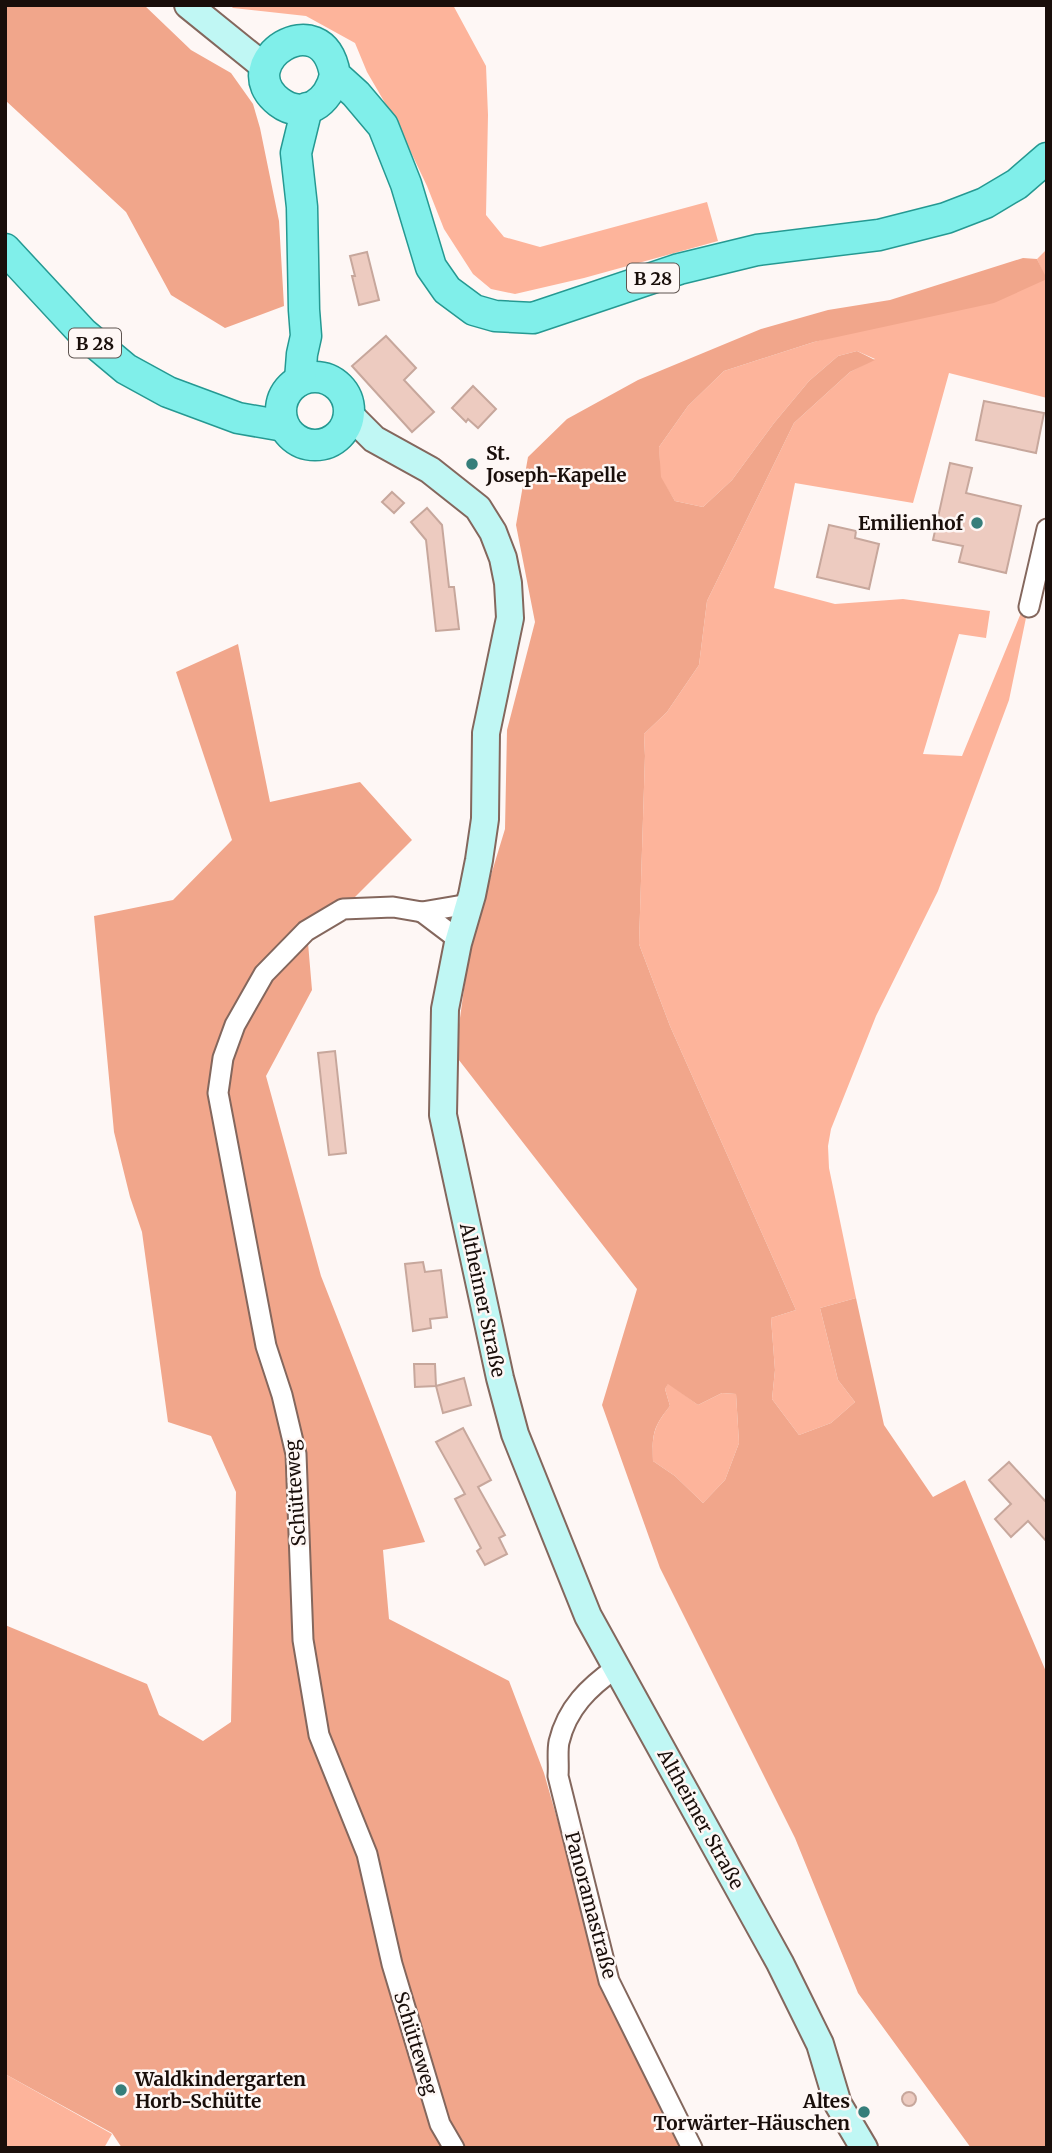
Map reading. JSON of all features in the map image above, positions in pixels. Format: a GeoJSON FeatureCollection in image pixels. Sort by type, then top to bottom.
{"type":"FeatureCollection","features":[{"type":"Feature","properties":{"kind":"main road"},"geometry":{"type":"LineString","coordinates":[[312,97],[274,98],[268,89],[265,79],[271,59],[286,43],[309,41],[328,54],[333,64],[312,97],[287,134],[296,153],[302,207],[306,336],[302,354],[313,379]]}},
{"type":"Feature","properties":{"kind":"main road","name":"B 28"},"geometry":{"type":"LineString","coordinates":[[312,97],[356,94],[383,125],[406,184],[431,267],[447,290],[474,310],[495,316],[533,318],[679,269],[757,250],[879,235],[946,218],[985,203],[1017,184],[1047,158]]}},
{"type":"Feature","properties":{"kind":"main road","name":"B 28"},"geometry":{"type":"LineString","coordinates":[[5,249],[83,333],[126,369],[168,392],[206,405],[283,415]]}},
{"type":"Feature","properties":{"kind":"main road"},"geometry":{"type":"LineString","coordinates":[[313,379],[336,383],[349,403],[345,425],[331,442],[321,445],[299,442],[291,435],[283,415],[285,394],[291,386],[313,379]]}},
{"type":"Feature","properties":{"kind":"street"},"geometry":{"type":"LineString","coordinates":[[188,5],[206,22],[271,59]]}},
{"type":"Feature","properties":{"kind":"street","name":"Altheimer Straße"},"geometry":{"type":"LineString","coordinates":[[345,425],[430,470],[478,508],[493,532],[503,558],[508,583],[510,618],[486,733],[485,819],[479,860],[445,1009],[443,1115],[500,1378],[515,1434],[588,1616],[780,1963],[820,2044],[838,2104],[864,2148]]}},
{"type":"Feature","properties":{"kind":"street"},"geometry":{"type":"LineString","coordinates":[[1029,607],[1047,529]]}},
{"type":"Feature","properties":{"kind":"street","name":"Schütteweg"},"geometry":{"type":"LineString","coordinates":[[454,2148],[440,2124],[392,1964],[367,1854],[319,1735],[303,1640],[296,1454],[282,1395],[266,1346],[218,1093],[223,1058],[234,1025],[264,974],[306,931],[344,909],[393,907],[422,912],[469,904]]}},
{"type":"Feature","properties":{"kind":"street","name":"Schütteweg"},"geometry":{"type":"LineString","coordinates":[[422,912],[459,940]]}},
{"type":"Feature","properties":{"kind":"street","name":"Panoramastraße"},"geometry":{"type":"LineString","coordinates":[[616,1668],[592,1685],[569,1715],[559,1743],[558,1776],[609,1981],[692,2148]]}},
{"type":"Feature","properties":{"kind":"shaded area"},"geometry":{"type":"Polygon","coordinates":[[[5,5],[144,5],[191,50],[231,73],[253,104],[260,128],[279,221],[284,306],[225,328],[171,295],[126,212],[5,100],[5,5]]]}},
{"type":"Feature","properties":{"kind":"shaded area"},"geometry":{"type":"Polygon","coordinates":[[[230,5],[453,5],[486,66],[486,215],[504,237],[540,247],[707,202],[718,241],[515,294],[491,289],[473,274],[444,229],[399,127],[367,72],[355,43],[306,16],[233,8],[230,5]]]}},
{"type":"Feature","properties":{"kind":"shaded area"},"geometry":{"type":"Polygon","coordinates":[[[1047,249],[1047,398],[949,373],[913,503],[795,483],[774,588],[835,604],[903,599],[990,611],[986,638],[959,634],[923,754],[962,756],[1021,613],[1027,613],[1009,700],[938,891],[876,1016],[831,1129],[828,1146],[829,1168],[856,1298],[820,1308],[838,1380],[855,1402],[831,1423],[799,1435],[772,1399],[775,1370],[771,1318],[796,1310],[670,1026],[639,944],[644,734],[667,712],[699,665],[707,601],[794,423],[850,372],[875,359],[857,351],[838,356],[809,381],[732,480],[703,507],[675,501],[660,477],[659,447],[688,406],[724,371],[814,342],[1046,279],[1037,259],[1047,249]]]}},
{"type":"Feature","properties":{"kind":"shaded area"},"geometry":{"type":"Polygon","coordinates":[[[1023,258],[1037,259],[1047,279],[994,303],[814,342],[724,371],[688,406],[659,447],[661,477],[675,501],[703,507],[732,480],[809,381],[838,356],[857,351],[875,360],[850,372],[794,423],[707,601],[699,665],[667,712],[644,734],[639,944],[670,1026],[796,1310],[771,1318],[775,1370],[772,1399],[799,1435],[831,1423],[855,1402],[838,1380],[820,1308],[856,1298],[884,1425],[933,1497],[965,1480],[1047,1674],[1047,2148],[971,2148],[858,1993],[795,1838],[660,1568],[602,1405],[637,1289],[455,1055],[470,944],[505,829],[507,730],[535,622],[516,525],[528,457],[567,419],[638,380],[761,329],[828,310],[890,300],[1023,258]],[[668,1384],[665,1389],[670,1406],[655,1431],[653,1461],[675,1476],[703,1503],[725,1480],[739,1443],[736,1394],[722,1393],[698,1405],[668,1384]]]}},
{"type":"Feature","properties":{"kind":"shaded area"},"geometry":{"type":"Polygon","coordinates":[[[238,644],[270,802],[360,782],[412,840],[343,909],[307,931],[312,990],[266,1076],[321,1276],[425,1542],[383,1550],[389,1619],[509,1681],[544,1773],[605,1987],[682,2148],[122,2148],[112,2133],[5,2074],[5,1625],[147,1684],[159,1715],[203,1741],[231,1722],[236,1492],[211,1436],[168,1422],[142,1232],[130,1197],[114,1132],[94,916],[173,900],[232,840],[176,672],[238,644]]]}},
{"type":"Feature","properties":{"kind":"shaded area"},"geometry":{"type":"Polygon","coordinates":[[[668,1383],[698,1405],[722,1393],[736,1394],[739,1443],[725,1480],[703,1503],[675,1476],[653,1461],[655,1432],[670,1406],[665,1389],[668,1383]]]}},
{"type":"Feature","properties":{"kind":"shaded area"},"geometry":{"type":"Polygon","coordinates":[[[5,2074],[112,2134],[104,2148],[5,2148],[5,2074]]]}},
{"type":"Feature","properties":{"kind":"building"},"geometry":{"type":"Polygon","coordinates":[[[367,252],[379,300],[359,305],[350,256],[367,252]]]}},
{"type":"Feature","properties":{"kind":"building"},"geometry":{"type":"Polygon","coordinates":[[[386,336],[416,368],[404,380],[434,412],[412,432],[352,366],[386,336]]]}},
{"type":"Feature","properties":{"kind":"building"},"geometry":{"type":"Polygon","coordinates":[[[473,386],[496,409],[478,428],[468,419],[466,422],[452,408],[473,386]]]}},
{"type":"Feature","properties":{"kind":"building"},"geometry":{"type":"Polygon","coordinates":[[[984,401],[1044,413],[1036,453],[976,440],[984,401]]]}},
{"type":"Feature","properties":{"kind":"building","name":"Emilienhof"},"geometry":{"type":"Polygon","coordinates":[[[950,463],[972,468],[966,493],[1021,506],[1006,573],[959,562],[963,546],[933,540],[950,463]]]}},
{"type":"Feature","properties":{"kind":"building"},"geometry":{"type":"Polygon","coordinates":[[[392,492],[404,503],[394,513],[382,502],[392,492]]]}},
{"type":"Feature","properties":{"kind":"building"},"geometry":{"type":"Polygon","coordinates":[[[427,508],[442,525],[449,587],[454,587],[459,629],[436,631],[426,540],[411,522],[427,508]]]}},
{"type":"Feature","properties":{"kind":"building"},"geometry":{"type":"Polygon","coordinates":[[[829,525],[856,531],[855,538],[879,544],[869,589],[817,577],[829,525]]]}},
{"type":"Feature","properties":{"kind":"building"},"geometry":{"type":"Polygon","coordinates":[[[335,1051],[346,1153],[329,1155],[318,1053],[335,1051]]]}},
{"type":"Feature","properties":{"kind":"building"},"geometry":{"type":"Polygon","coordinates":[[[423,1262],[425,1272],[441,1270],[447,1317],[430,1319],[431,1328],[413,1331],[405,1264],[423,1262]]]}},
{"type":"Feature","properties":{"kind":"building"},"geometry":{"type":"Polygon","coordinates":[[[414,1364],[435,1364],[436,1386],[415,1387],[414,1364]]]}},
{"type":"Feature","properties":{"kind":"building"},"geometry":{"type":"Polygon","coordinates":[[[464,1378],[471,1405],[443,1413],[436,1386],[464,1378]]]}},
{"type":"Feature","properties":{"kind":"building"},"geometry":{"type":"Polygon","coordinates":[[[463,1428],[491,1480],[478,1487],[505,1535],[499,1538],[507,1554],[485,1565],[477,1551],[481,1548],[455,1499],[465,1494],[436,1442],[463,1428]]]}},
{"type":"Feature","properties":{"kind":"building"},"geometry":{"type":"Polygon","coordinates":[[[1009,1462],[1047,1503],[1047,1542],[1028,1521],[1011,1537],[995,1519],[1011,1504],[989,1480],[1009,1462]]]}},
{"type":"Feature","properties":{"kind":"building"},"geometry":{"type":"Polygon","coordinates":[[[906,2092],[912,2092],[916,2099],[912,2106],[906,2106],[902,2102],[902,2096],[906,2092]]]}},
{"type":"Feature","properties":{"kind":"place","name":"St. Joseph-Kapelle"},"geometry":{"type":"Point","coordinates":[472,464]}},
{"type":"Feature","properties":{"kind":"place","name":"Emilienhof"},"geometry":{"type":"Point","coordinates":[977,523]}},
{"type":"Feature","properties":{"kind":"place","name":"Waldkindergarten Horb-Schütte"},"geometry":{"type":"Point","coordinates":[121,2090]}},
{"type":"Feature","properties":{"kind":"place","name":"Altes Torwärter-Häuschen"},"geometry":{"type":"Point","coordinates":[864,2112]}}]}
